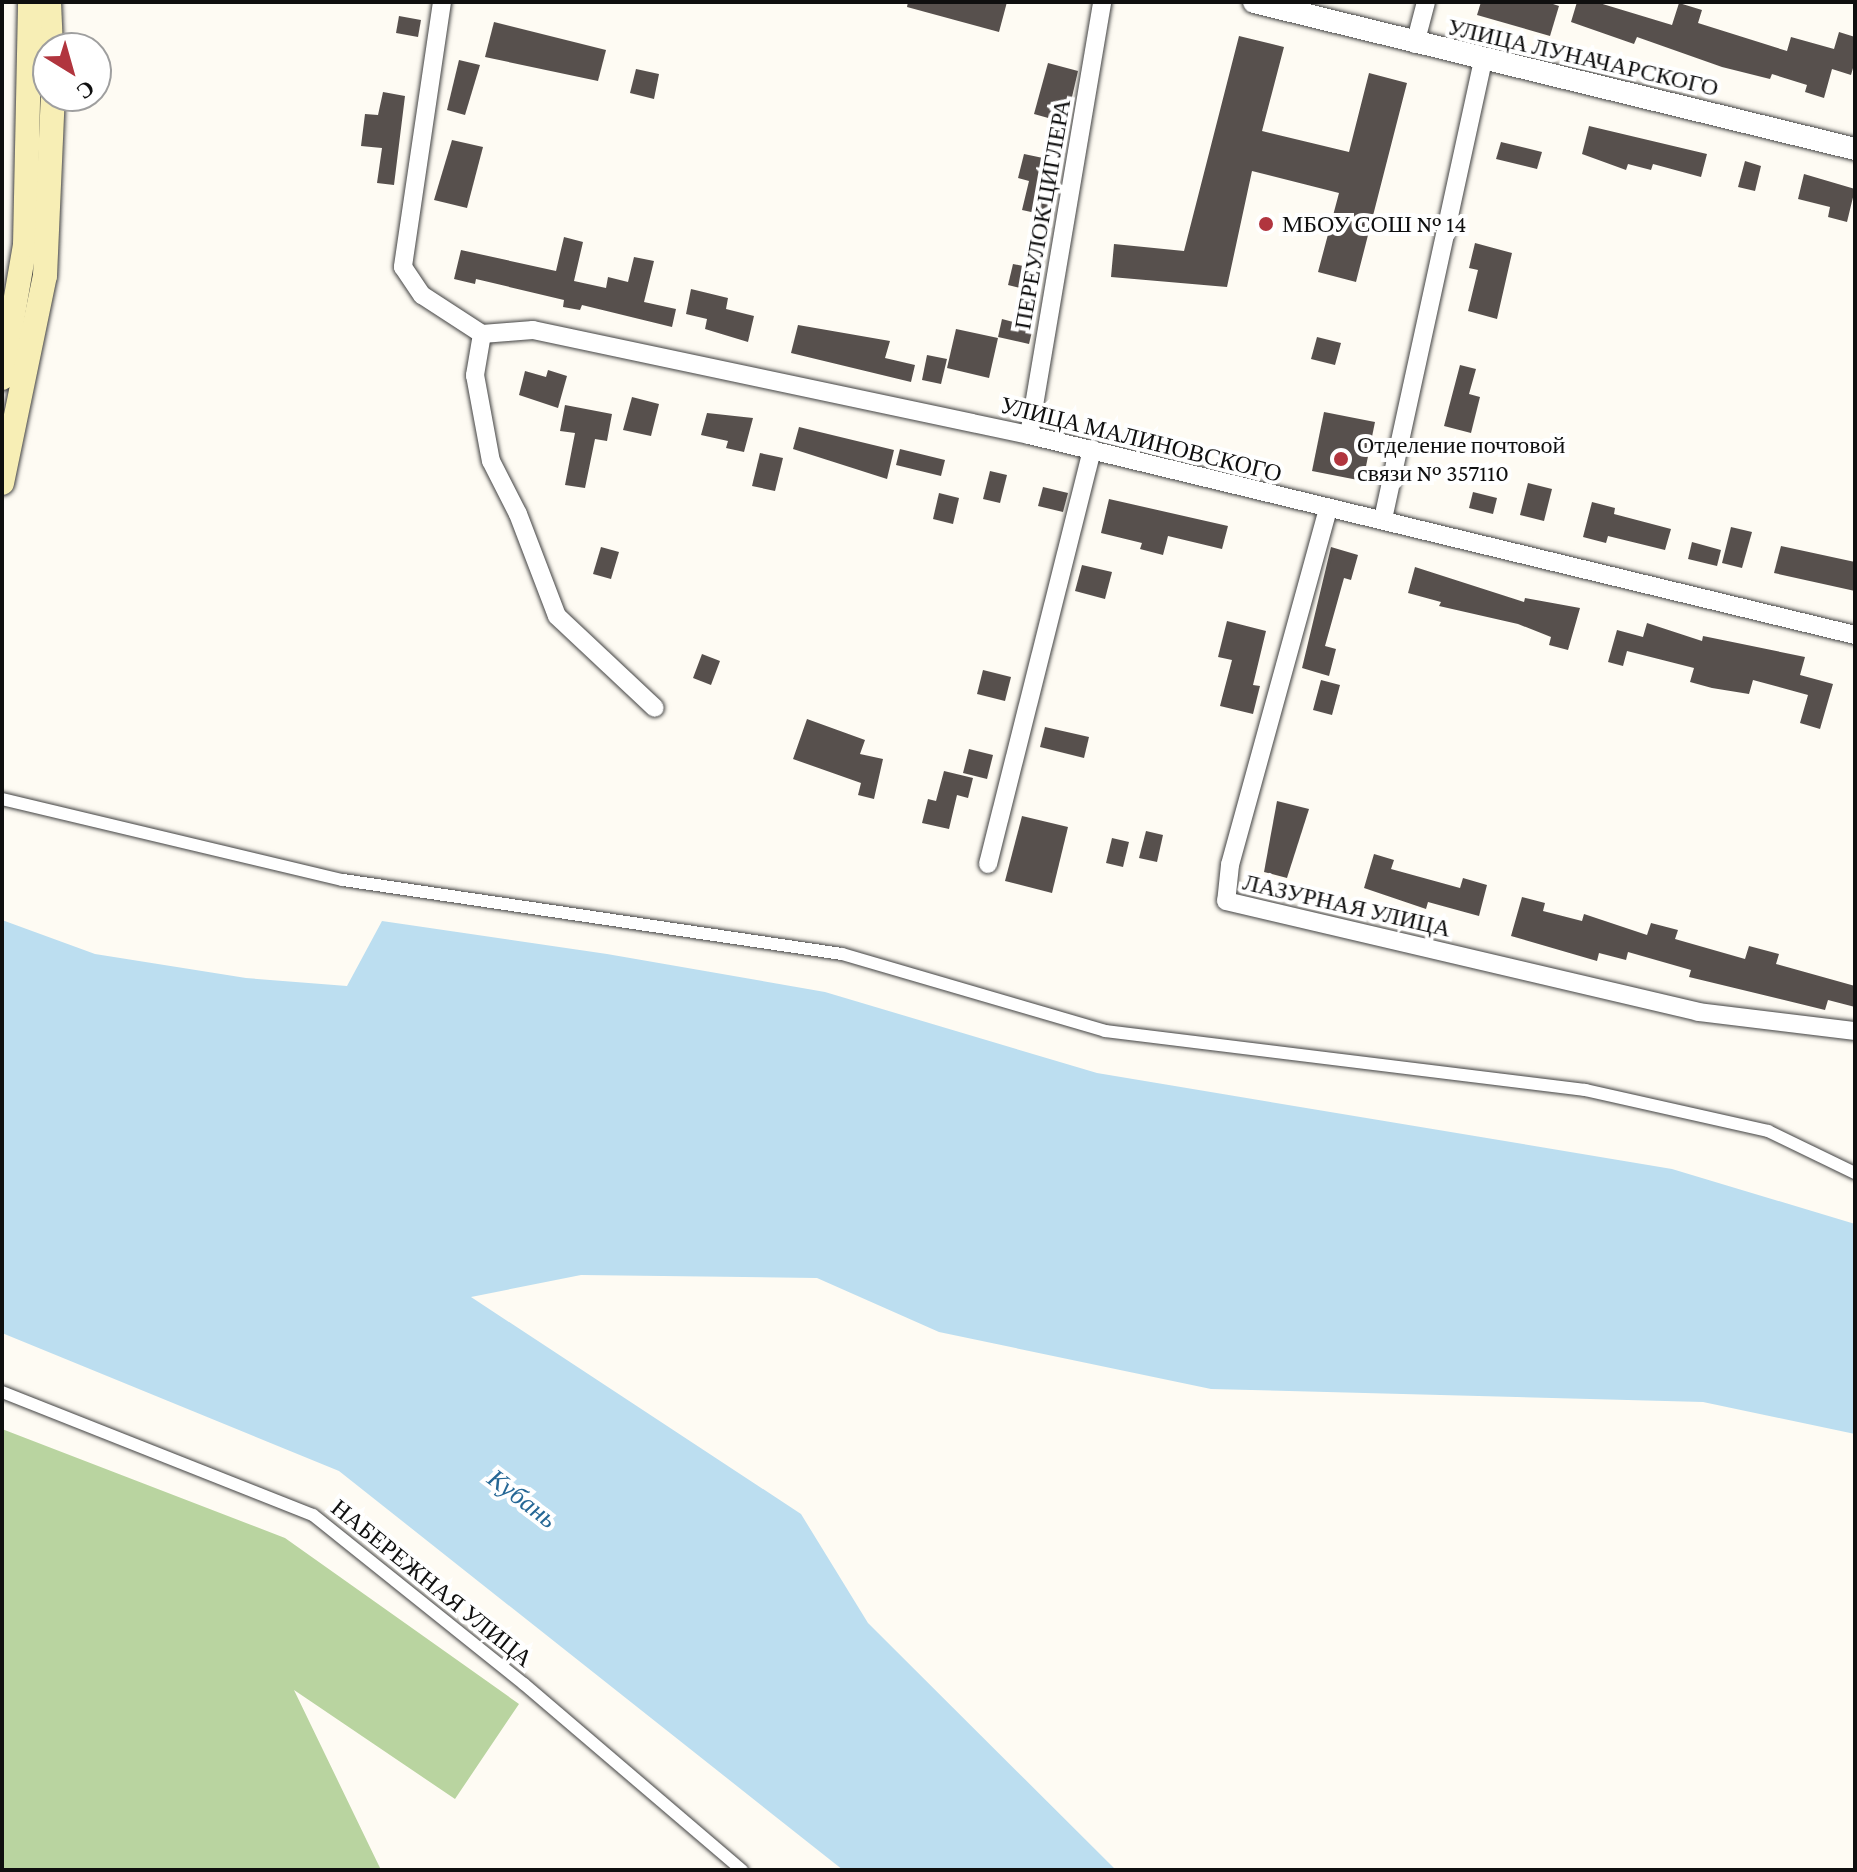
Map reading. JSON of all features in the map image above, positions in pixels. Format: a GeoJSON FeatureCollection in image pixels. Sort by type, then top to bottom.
{"type":"FeatureCollection","features":[{"type":"Feature","properties":{"kind":"main road"},"geometry":{"type":"LineString","coordinates":[[2,378],[25,245],[30,2]]}},
{"type":"Feature","properties":{"kind":"main road"},"geometry":{"type":"LineString","coordinates":[[49,2],[50,32]]}},
{"type":"Feature","properties":{"kind":"main road"},"geometry":{"type":"LineString","coordinates":[[2,483],[45,276],[52,112]]}},
{"type":"Feature","properties":{"kind":"street"},"geometry":{"type":"LineString","coordinates":[[442,2],[403,250],[403,267],[422,295],[482,334],[475,375],[491,461],[518,514],[557,616],[655,708]]}},
{"type":"Feature","properties":{"kind":"street","name":"ПЕРЕУЛОК ЦИГЛЕРА"},"geometry":{"type":"LineString","coordinates":[[1029,435],[1102,2]]}},
{"type":"Feature","properties":{"kind":"street","name":"УЛИЦА ЛУНАЧАРСКОГО"},"geometry":{"type":"LineString","coordinates":[[1254,2],[1483,61],[1855,149]]}},
{"type":"Feature","properties":{"kind":"street"},"geometry":{"type":"LineString","coordinates":[[1415,44],[1426,2]]}},
{"type":"Feature","properties":{"kind":"street"},"geometry":{"type":"LineString","coordinates":[[1383,519],[1483,61]]}},
{"type":"Feature","properties":{"kind":"street","name":"УЛИЦА МАЛИНОВСКОГО"},"geometry":{"type":"LineString","coordinates":[[482,334],[533,330],[1029,435],[1855,635]]}},
{"type":"Feature","properties":{"kind":"street"},"geometry":{"type":"LineString","coordinates":[[988,864],[1092,449]]}},
{"type":"Feature","properties":{"kind":"street","name":"ЛАЗУРНАЯ УЛИЦА"},"geometry":{"type":"LineString","coordinates":[[1328,509],[1230,865],[1226,901],[1698,1012],[1855,1031]]}},
{"type":"Feature","properties":{"kind":"street"},"geometry":{"type":"LineString","coordinates":[[2,799],[343,880],[842,954],[1105,1031],[1585,1090],[1768,1131],[1855,1173]]}},
{"type":"Feature","properties":{"kind":"street","name":"НАБЕРЕЖНАЯ УЛИЦА"},"geometry":{"type":"LineString","coordinates":[[2,1392],[313,1515],[524,1684],[742,1870]]}},
{"type":"Feature","properties":{"kind":"green space"},"geometry":{"type":"Polygon","coordinates":[[[2,1429],[285,1538],[519,1704],[455,1799],[294,1690],[381,1870],[2,1870],[2,1429]]]}},
{"type":"Feature","properties":{"kind":"water","name":"Кубань"},"geometry":{"type":"Polygon","coordinates":[[[2,920],[95,954],[246,978],[347,986],[382,921],[607,954],[825,992],[1097,1073],[1672,1169],[1855,1224],[1855,1434],[1703,1402],[1211,1389],[939,1332],[817,1278],[581,1275],[471,1297],[801,1514],[868,1623],[1116,1870],[843,1870],[339,1471],[2,1333],[2,920]]]}},
{"type":"Feature","properties":{"kind":"building"},"geometry":{"type":"Polygon","coordinates":[[[908,2],[1007,2],[999,32],[907,7],[908,2]]]}},
{"type":"Feature","properties":{"kind":"building"},"geometry":{"type":"Polygon","coordinates":[[[1481,2],[1547,2],[1559,6],[1550,36],[1477,15],[1481,2]]]}},
{"type":"Feature","properties":{"kind":"building"},"geometry":{"type":"Polygon","coordinates":[[[1577,2],[1596,2],[1672,25],[1679,3],[1702,10],[1698,23],[1787,51],[1791,37],[1834,49],[1839,32],[1855,37],[1855,61],[1851,75],[1832,69],[1824,98],[1805,92],[1807,85],[1772,74],[1770,79],[1722,67],[1637,37],[1634,44],[1571,22],[1577,2]]]}},
{"type":"Feature","properties":{"kind":"building"},"geometry":{"type":"Polygon","coordinates":[[[399,16],[421,20],[418,37],[396,33],[399,16]]]}},
{"type":"Feature","properties":{"kind":"building"},"geometry":{"type":"Polygon","coordinates":[[[494,22],[606,50],[598,81],[485,57],[494,22]]]}},
{"type":"Feature","properties":{"kind":"building"},"geometry":{"type":"Polygon","coordinates":[[[1239,36],[1284,47],[1262,131],[1349,152],[1369,73],[1407,83],[1356,282],[1318,272],[1339,193],[1252,171],[1227,287],[1111,277],[1114,244],[1184,251],[1239,36]]]}},
{"type":"Feature","properties":{"kind":"building"},"geometry":{"type":"Polygon","coordinates":[[[459,60],[480,65],[465,115],[447,110],[459,60]]]}},
{"type":"Feature","properties":{"kind":"building"},"geometry":{"type":"Polygon","coordinates":[[[1048,63],[1078,71],[1066,123],[1034,114],[1048,63]]]}},
{"type":"Feature","properties":{"kind":"building"},"geometry":{"type":"Polygon","coordinates":[[[636,69],[659,74],[654,99],[630,93],[636,69]]]}},
{"type":"Feature","properties":{"kind":"building"},"geometry":{"type":"Polygon","coordinates":[[[383,92],[405,96],[394,185],[377,183],[382,148],[361,146],[365,114],[378,115],[383,92]]]}},
{"type":"Feature","properties":{"kind":"building"},"geometry":{"type":"Polygon","coordinates":[[[1589,126],[1707,154],[1701,177],[1653,164],[1651,170],[1628,164],[1626,170],[1582,154],[1589,126]]]}},
{"type":"Feature","properties":{"kind":"building"},"geometry":{"type":"Polygon","coordinates":[[[452,140],[483,147],[467,208],[434,200],[452,140]]]}},
{"type":"Feature","properties":{"kind":"building"},"geometry":{"type":"Polygon","coordinates":[[[1501,142],[1542,152],[1537,169],[1496,159],[1501,142]]]}},
{"type":"Feature","properties":{"kind":"building"},"geometry":{"type":"Polygon","coordinates":[[[1024,154],[1062,162],[1054,217],[1022,210],[1029,181],[1018,178],[1024,154]]]}},
{"type":"Feature","properties":{"kind":"building"},"geometry":{"type":"Polygon","coordinates":[[[1745,161],[1761,166],[1755,191],[1738,187],[1745,161]]]}},
{"type":"Feature","properties":{"kind":"building"},"geometry":{"type":"Polygon","coordinates":[[[1804,174],[1855,189],[1847,222],[1828,217],[1830,207],[1798,199],[1804,174]]]}},
{"type":"Feature","properties":{"kind":"building"},"geometry":{"type":"Polygon","coordinates":[[[564,237],[583,242],[574,281],[606,288],[608,277],[628,282],[634,257],[654,261],[644,302],[676,309],[672,327],[582,305],[580,310],[563,307],[564,300],[476,279],[475,284],[454,279],[461,250],[556,271],[564,237]]]}},
{"type":"Feature","properties":{"kind":"building"},"geometry":{"type":"Polygon","coordinates":[[[1475,243],[1512,253],[1497,319],[1468,311],[1478,270],[1469,268],[1475,243]]]}},
{"type":"Feature","properties":{"kind":"building"},"geometry":{"type":"Polygon","coordinates":[[[1013,264],[1042,270],[1037,292],[1008,285],[1013,264]]]}},
{"type":"Feature","properties":{"kind":"building"},"geometry":{"type":"Polygon","coordinates":[[[691,289],[728,298],[726,309],[754,316],[748,342],[705,329],[707,319],[686,314],[691,289]]]}},
{"type":"Feature","properties":{"kind":"building"},"geometry":{"type":"Polygon","coordinates":[[[1002,319],[1033,327],[1029,344],[998,337],[1002,319]]]}},
{"type":"Feature","properties":{"kind":"building"},"geometry":{"type":"Polygon","coordinates":[[[798,325],[890,341],[885,358],[915,365],[911,382],[791,353],[798,325]]]}},
{"type":"Feature","properties":{"kind":"building"},"geometry":{"type":"Polygon","coordinates":[[[956,329],[998,338],[989,378],[947,368],[956,329]]]}},
{"type":"Feature","properties":{"kind":"building"},"geometry":{"type":"Polygon","coordinates":[[[1317,337],[1341,343],[1335,365],[1311,359],[1317,337]]]}},
{"type":"Feature","properties":{"kind":"building"},"geometry":{"type":"Polygon","coordinates":[[[927,355],[947,359],[941,384],[922,380],[927,355]]]}},
{"type":"Feature","properties":{"kind":"building"},"geometry":{"type":"Polygon","coordinates":[[[1460,365],[1476,369],[1469,394],[1480,397],[1471,433],[1444,426],[1460,365]]]}},
{"type":"Feature","properties":{"kind":"building"},"geometry":{"type":"Polygon","coordinates":[[[548,370],[567,376],[558,408],[519,395],[525,371],[546,377],[548,370]]]}},
{"type":"Feature","properties":{"kind":"building"},"geometry":{"type":"Polygon","coordinates":[[[632,397],[659,404],[651,436],[623,430],[632,397]]]}},
{"type":"Feature","properties":{"kind":"building"},"geometry":{"type":"Polygon","coordinates":[[[565,405],[612,414],[607,441],[595,439],[585,488],[565,485],[575,433],[560,431],[565,405]]]}},
{"type":"Feature","properties":{"kind":"building"},"geometry":{"type":"Polygon","coordinates":[[[1324,412],[1375,422],[1363,481],[1312,471],[1324,412]]]}},
{"type":"Feature","properties":{"kind":"building"},"geometry":{"type":"Polygon","coordinates":[[[707,413],[753,418],[744,452],[726,448],[728,441],[701,435],[707,413]]]}},
{"type":"Feature","properties":{"kind":"building"},"geometry":{"type":"Polygon","coordinates":[[[799,427],[894,450],[887,479],[793,449],[799,427]]]}},
{"type":"Feature","properties":{"kind":"building"},"geometry":{"type":"Polygon","coordinates":[[[900,449],[945,460],[941,476],[896,465],[900,449]]]}},
{"type":"Feature","properties":{"kind":"building"},"geometry":{"type":"Polygon","coordinates":[[[760,453],[783,458],[775,491],[752,486],[760,453]]]}},
{"type":"Feature","properties":{"kind":"building"},"geometry":{"type":"Polygon","coordinates":[[[990,471],[1007,475],[1000,503],[983,499],[990,471]]]}},
{"type":"Feature","properties":{"kind":"building"},"geometry":{"type":"Polygon","coordinates":[[[1528,483],[1552,489],[1544,521],[1520,515],[1528,483]]]}},
{"type":"Feature","properties":{"kind":"building"},"geometry":{"type":"Polygon","coordinates":[[[1043,487],[1068,493],[1063,512],[1038,506],[1043,487]]]}},
{"type":"Feature","properties":{"kind":"building"},"geometry":{"type":"Polygon","coordinates":[[[1473,492],[1497,498],[1493,514],[1469,508],[1473,492]]]}},
{"type":"Feature","properties":{"kind":"building"},"geometry":{"type":"Polygon","coordinates":[[[939,493],[959,498],[953,524],[933,519],[939,493]]]}},
{"type":"Feature","properties":{"kind":"building"},"geometry":{"type":"Polygon","coordinates":[[[1109,499],[1228,526],[1222,549],[1168,536],[1163,555],[1140,549],[1142,543],[1101,533],[1109,499]]]}},
{"type":"Feature","properties":{"kind":"building"},"geometry":{"type":"Polygon","coordinates":[[[1592,502],[1615,508],[1614,514],[1671,529],[1665,550],[1608,536],[1606,543],[1583,537],[1592,502]]]}},
{"type":"Feature","properties":{"kind":"building"},"geometry":{"type":"Polygon","coordinates":[[[1731,527],[1752,532],[1742,568],[1722,563],[1731,527]]]}},
{"type":"Feature","properties":{"kind":"building"},"geometry":{"type":"Polygon","coordinates":[[[1692,542],[1721,550],[1717,566],[1688,559],[1692,542]]]}},
{"type":"Feature","properties":{"kind":"building"},"geometry":{"type":"Polygon","coordinates":[[[1781,546],[1855,562],[1855,591],[1774,573],[1781,546]]]}},
{"type":"Feature","properties":{"kind":"building"},"geometry":{"type":"Polygon","coordinates":[[[601,547],[619,552],[611,579],[593,574],[601,547]]]}},
{"type":"Feature","properties":{"kind":"building"},"geometry":{"type":"Polygon","coordinates":[[[1331,547],[1358,555],[1351,580],[1344,578],[1325,646],[1336,649],[1329,676],[1302,668],[1331,547]]]}},
{"type":"Feature","properties":{"kind":"building"},"geometry":{"type":"Polygon","coordinates":[[[1082,565],[1112,572],[1105,599],[1075,591],[1082,565]]]}},
{"type":"Feature","properties":{"kind":"building"},"geometry":{"type":"Polygon","coordinates":[[[1415,567],[1524,602],[1525,598],[1580,608],[1568,650],[1549,645],[1551,637],[1518,624],[1439,606],[1441,602],[1408,593],[1415,567]]]}},
{"type":"Feature","properties":{"kind":"building"},"geometry":{"type":"Polygon","coordinates":[[[1227,621],[1266,631],[1253,685],[1260,686],[1253,714],[1220,706],[1232,660],[1218,657],[1227,621]]]}},
{"type":"Feature","properties":{"kind":"building"},"geometry":{"type":"Polygon","coordinates":[[[1647,623],[1702,641],[1703,636],[1805,657],[1800,675],[1833,684],[1820,729],[1800,723],[1808,695],[1753,680],[1749,694],[1712,688],[1690,682],[1694,668],[1627,651],[1623,666],[1608,662],[1617,630],[1643,637],[1647,623]]]}},
{"type":"Feature","properties":{"kind":"building"},"geometry":{"type":"Polygon","coordinates":[[[702,654],[720,661],[711,685],[693,678],[702,654]]]}},
{"type":"Feature","properties":{"kind":"building"},"geometry":{"type":"Polygon","coordinates":[[[983,670],[1011,677],[1005,701],[977,694],[983,670]]]}},
{"type":"Feature","properties":{"kind":"building"},"geometry":{"type":"Polygon","coordinates":[[[1321,680],[1340,685],[1332,715],[1313,710],[1321,680]]]}},
{"type":"Feature","properties":{"kind":"building"},"geometry":{"type":"Polygon","coordinates":[[[807,719],[865,740],[860,754],[883,759],[874,799],[858,795],[861,783],[793,759],[807,719]]]}},
{"type":"Feature","properties":{"kind":"building"},"geometry":{"type":"Polygon","coordinates":[[[1045,727],[1089,737],[1084,758],[1040,747],[1045,727]]]}},
{"type":"Feature","properties":{"kind":"building"},"geometry":{"type":"Polygon","coordinates":[[[969,749],[993,755],[987,779],[963,773],[969,749]]]}},
{"type":"Feature","properties":{"kind":"building"},"geometry":{"type":"Polygon","coordinates":[[[944,771],[973,778],[968,798],[957,795],[949,829],[922,823],[928,799],[936,801],[944,771]]]}},
{"type":"Feature","properties":{"kind":"building"},"geometry":{"type":"Polygon","coordinates":[[[1277,801],[1309,809],[1287,878],[1264,872],[1277,801]]]}},
{"type":"Feature","properties":{"kind":"building"},"geometry":{"type":"Polygon","coordinates":[[[1022,816],[1068,827],[1052,893],[1005,881],[1022,816]]]}},
{"type":"Feature","properties":{"kind":"building"},"geometry":{"type":"Polygon","coordinates":[[[1146,831],[1163,835],[1157,862],[1139,858],[1146,831]]]}},
{"type":"Feature","properties":{"kind":"building"},"geometry":{"type":"Polygon","coordinates":[[[1112,838],[1129,842],[1123,867],[1106,863],[1112,838]]]}},
{"type":"Feature","properties":{"kind":"building"},"geometry":{"type":"Polygon","coordinates":[[[1374,854],[1394,860],[1391,869],[1460,888],[1463,878],[1487,885],[1479,916],[1428,902],[1426,909],[1364,888],[1374,854]]]}},
{"type":"Feature","properties":{"kind":"building"},"geometry":{"type":"Polygon","coordinates":[[[1522,897],[1545,903],[1543,911],[1582,921],[1584,914],[1647,935],[1651,923],[1678,930],[1675,939],[1745,959],[1749,946],[1779,954],[1776,964],[1855,986],[1855,1007],[1828,1000],[1825,1010],[1689,977],[1691,970],[1628,952],[1626,960],[1599,953],[1597,961],[1511,936],[1522,897]]]}},
{"type":"Feature","properties":{"kind":"place","name":"МБОУ СОШ № 14"},"geometry":{"type":"Point","coordinates":[1266,224]}},
{"type":"Feature","properties":{"kind":"place","name":"Отделение почтовой связи № 357110"},"geometry":{"type":"Point","coordinates":[1341,459]}}]}
